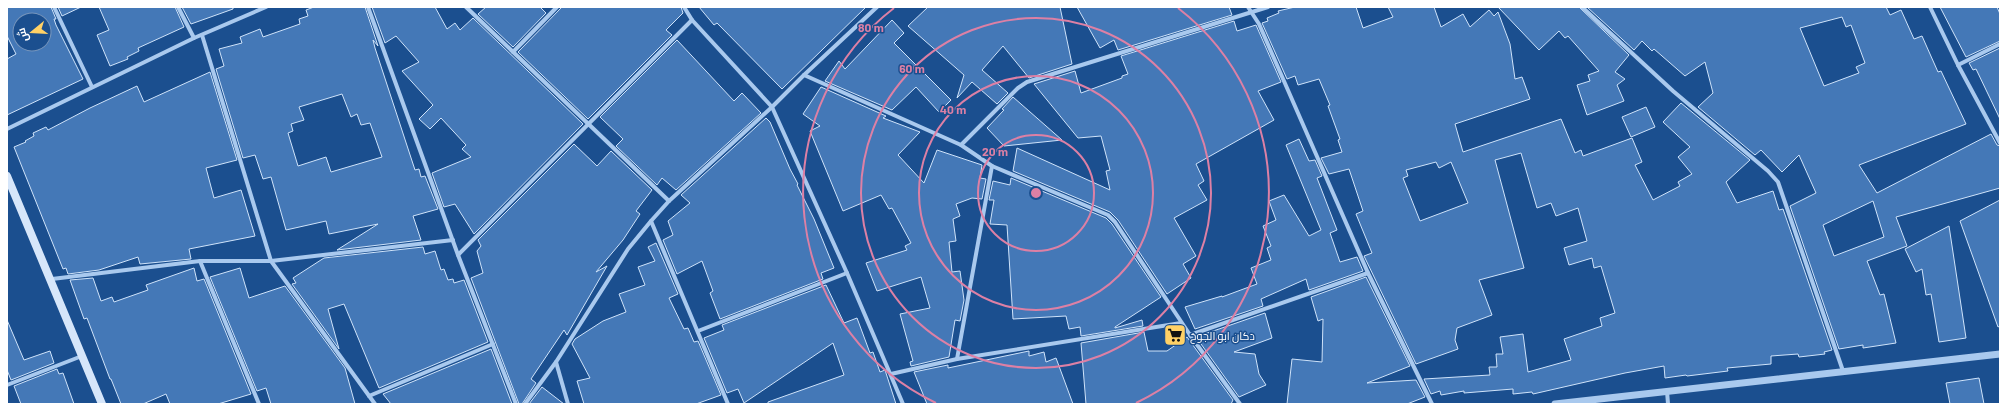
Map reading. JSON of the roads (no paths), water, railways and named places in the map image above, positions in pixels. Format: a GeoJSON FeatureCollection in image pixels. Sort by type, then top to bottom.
{"type":"FeatureCollection","features":[{"type":"Feature","properties":{"kind":"main road"},"geometry":{"type":"LineString","coordinates":[[7,176],[52,279],[102,404]]}},
{"type":"Feature","properties":{"kind":"street"},"geometry":{"type":"LineString","coordinates":[[54,7],[92,87]]}},
{"type":"Feature","properties":{"kind":"street"},"geometry":{"type":"LineString","coordinates":[[178,7],[194,38]]}},
{"type":"Feature","properties":{"kind":"street"},"geometry":{"type":"LineString","coordinates":[[7,129],[194,38],[266,7]]}},
{"type":"Feature","properties":{"kind":"street"},"geometry":{"type":"LineString","coordinates":[[368,7],[452,240],[516,404]]}},
{"type":"Feature","properties":{"kind":"street"},"geometry":{"type":"LineString","coordinates":[[466,7],[669,201]]}},
{"type":"Feature","properties":{"kind":"street"},"geometry":{"type":"LineString","coordinates":[[513,52],[556,7]]}},
{"type":"Feature","properties":{"kind":"street"},"geometry":{"type":"LineString","coordinates":[[684,7],[692,20],[772,107],[847,273],[903,404]]}},
{"type":"Feature","properties":{"kind":"street"},"geometry":{"type":"LineString","coordinates":[[525,404],[556,362],[628,249],[651,221],[669,201],[772,107],[877,7]]}},
{"type":"Feature","properties":{"kind":"street"},"geometry":{"type":"LineString","coordinates":[[1248,7],[1259,24],[1368,273],[1432,404]]}},
{"type":"Feature","properties":{"kind":"street"},"geometry":{"type":"LineString","coordinates":[[960,145],[1018,88],[1027,82],[1268,7]]}},
{"type":"Feature","properties":{"kind":"street"},"geometry":{"type":"LineString","coordinates":[[1582,7],[1673,91],[1768,171],[1778,182],[1784,194],[1843,371]]}},
{"type":"Feature","properties":{"kind":"street"},"geometry":{"type":"LineString","coordinates":[[1930,7],[1958,65],[2000,143]]}},
{"type":"Feature","properties":{"kind":"street"},"geometry":{"type":"LineString","coordinates":[[458,255],[692,20]]}},
{"type":"Feature","properties":{"kind":"street"},"geometry":{"type":"LineString","coordinates":[[202,35],[271,262],[375,404]]}},
{"type":"Feature","properties":{"kind":"street"},"geometry":{"type":"LineString","coordinates":[[1958,65],[2000,44]]}},
{"type":"Feature","properties":{"kind":"street"},"geometry":{"type":"LineString","coordinates":[[804,75],[960,145],[992,166],[1108,215],[1115,222],[1190,336],[1240,404]]}},
{"type":"Feature","properties":{"kind":"street"},"geometry":{"type":"LineString","coordinates":[[957,359],[992,166]]}},
{"type":"Feature","properties":{"kind":"street"},"geometry":{"type":"LineString","coordinates":[[651,221],[728,404]]}},
{"type":"Feature","properties":{"kind":"street"},"geometry":{"type":"LineString","coordinates":[[52,279],[200,261],[271,262],[452,240]]}},
{"type":"Feature","properties":{"kind":"street"},"geometry":{"type":"LineString","coordinates":[[200,261],[258,404]]}},
{"type":"Feature","properties":{"kind":"street"},"geometry":{"type":"LineString","coordinates":[[698,331],[847,273]]}},
{"type":"Feature","properties":{"kind":"street"},"geometry":{"type":"LineString","coordinates":[[1190,336],[1368,273]]}},
{"type":"Feature","properties":{"kind":"street"},"geometry":{"type":"LineString","coordinates":[[891,374],[957,359],[1181,322]]}},
{"type":"Feature","properties":{"kind":"street"},"geometry":{"type":"LineString","coordinates":[[369,396],[493,344]]}},
{"type":"Feature","properties":{"kind":"street"},"geometry":{"type":"LineString","coordinates":[[1555,404],[2000,354]]}},
{"type":"Feature","properties":{"kind":"street"},"geometry":{"type":"LineString","coordinates":[[7,385],[83,356]]}},
{"type":"Feature","properties":{"kind":"street"},"geometry":{"type":"LineString","coordinates":[[556,362],[568,404]]}},
{"type":"Feature","properties":{"kind":"street"},"geometry":{"type":"LineString","coordinates":[[1667,391],[1668,404]]}},
{"type":"Feature","properties":{"kind":"place","name":"دكان ابو الجوخ"},"geometry":{"type":"Point","coordinates":[1175,335]}}]}
